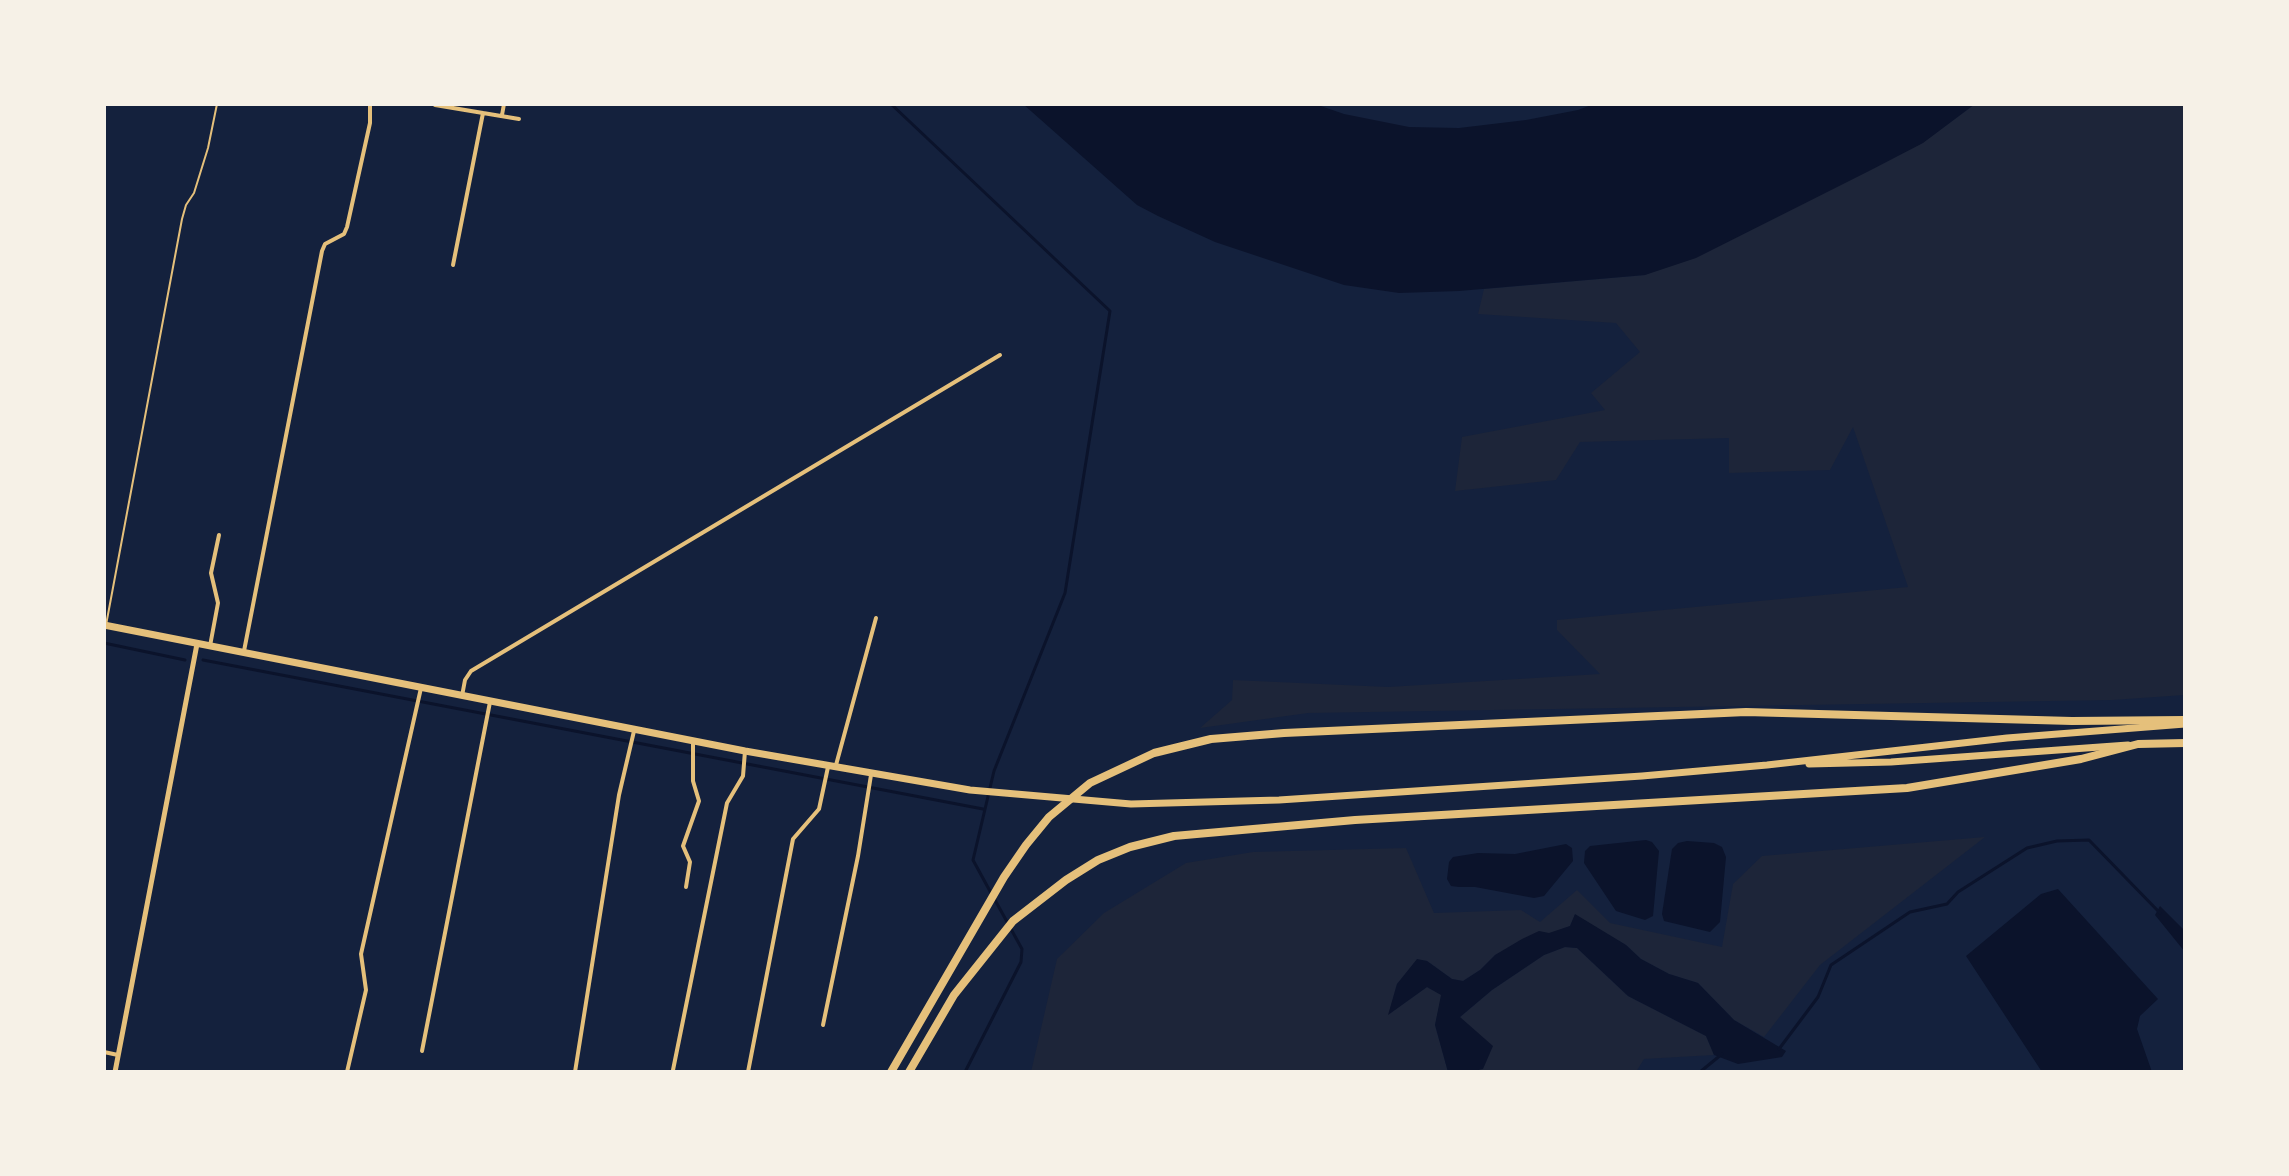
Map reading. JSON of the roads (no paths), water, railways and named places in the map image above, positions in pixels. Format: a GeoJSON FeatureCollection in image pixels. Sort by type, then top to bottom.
{"type":"FeatureCollection","features":[{"type":"Feature","properties":{"kind":"highway"},"geometry":{"type":"LineString","coordinates":[[105,626],[244,652],[420,691],[462,696],[633,732],[693,740],[745,754],[1007,795],[1131,804],[1193,804],[1595,779],[1767,765],[1912,747],[2185,722]]}},
{"type":"Feature","properties":{"kind":"highway"},"geometry":{"type":"LineString","coordinates":[[891,1072],[1004,877],[1049,817],[1090,783],[1154,753],[1211,739],[1284,733],[1746,712],[2185,722]]}},
{"type":"Feature","properties":{"kind":"highway"},"geometry":{"type":"LineString","coordinates":[[1767,765],[1891,762],[2185,743]]}},
{"type":"Feature","properties":{"kind":"highway"},"geometry":{"type":"LineString","coordinates":[[909,1072],[954,995],[1013,921],[1066,880],[1098,860],[1130,847],[1174,836],[1517,809],[1907,788],[2081,759],[2138,744]]}},
{"type":"Feature","properties":{"kind":"street"},"geometry":{"type":"LineString","coordinates":[[244,652],[322,251],[325,244],[344,234],[347,227],[370,123],[370,104]]}},
{"type":"Feature","properties":{"kind":"street"},"geometry":{"type":"LineString","coordinates":[[502,115],[504,104]]}},
{"type":"Feature","properties":{"kind":"street"},"geometry":{"type":"LineString","coordinates":[[435,105],[519,119]]}},
{"type":"Feature","properties":{"kind":"street"},"geometry":{"type":"LineString","coordinates":[[453,265],[483,113]]}},
{"type":"Feature","properties":{"kind":"street"},"geometry":{"type":"LineString","coordinates":[[462,696],[465,680],[471,671],[1000,355]]}},
{"type":"Feature","properties":{"kind":"street"},"geometry":{"type":"LineString","coordinates":[[210,646],[218,603],[211,573],[219,535]]}},
{"type":"Feature","properties":{"kind":"street"},"geometry":{"type":"LineString","coordinates":[[748,1072],[793,839],[819,809],[876,618]]}},
{"type":"Feature","properties":{"kind":"street"},"geometry":{"type":"LineString","coordinates":[[115,1072],[197,644]]}},
{"type":"Feature","properties":{"kind":"street"},"geometry":{"type":"LineString","coordinates":[[347,1072],[366,990],[361,954],[420,691]]}},
{"type":"Feature","properties":{"kind":"street"},"geometry":{"type":"LineString","coordinates":[[422,1051],[490,703]]}},
{"type":"Feature","properties":{"kind":"street"},"geometry":{"type":"LineString","coordinates":[[575,1072],[619,795],[633,732]]}},
{"type":"Feature","properties":{"kind":"street"},"geometry":{"type":"LineString","coordinates":[[686,887],[690,862],[683,846],[699,801],[692,765],[693,740]]}},
{"type":"Feature","properties":{"kind":"street"},"geometry":{"type":"LineString","coordinates":[[673,1070],[727,803],[744,770],[745,754]]}},
{"type":"Feature","properties":{"kind":"street"},"geometry":{"type":"LineString","coordinates":[[823,1025],[872,772]]}},
{"type":"Feature","properties":{"kind":"street"},"geometry":{"type":"LineString","coordinates":[[104,1052],[118,1055]]}},
{"type":"Feature","properties":{"kind":"lane"},"geometry":{"type":"LineString","coordinates":[[105,626],[182,219],[194,193],[217,104]]}},
{"type":"Feature","properties":{"kind":"waterway"},"geometry":{"type":"LineString","coordinates":[[891,104],[1110,311],[1065,593],[994,771],[973,860],[991,893]]}},
{"type":"Feature","properties":{"kind":"waterway"},"geometry":{"type":"LineString","coordinates":[[104,643],[185,660]]}},
{"type":"Feature","properties":{"kind":"waterway"},"geometry":{"type":"LineString","coordinates":[[203,660],[983,809]]}},
{"type":"Feature","properties":{"kind":"waterway"},"geometry":{"type":"LineString","coordinates":[[1779,1049],[1818,997],[1831,965],[1910,912],[1947,904],[1958,892],[2027,848],[2057,841],[2089,840],[2160,913]]}},
{"type":"Feature","properties":{"kind":"waterway"},"geometry":{"type":"LineString","coordinates":[[965,1072],[1021,962],[1022,949],[995,900]]}},
{"type":"Feature","properties":{"kind":"waterway"},"geometry":{"type":"LineString","coordinates":[[1700,1072],[1722,1054]]}}]}
